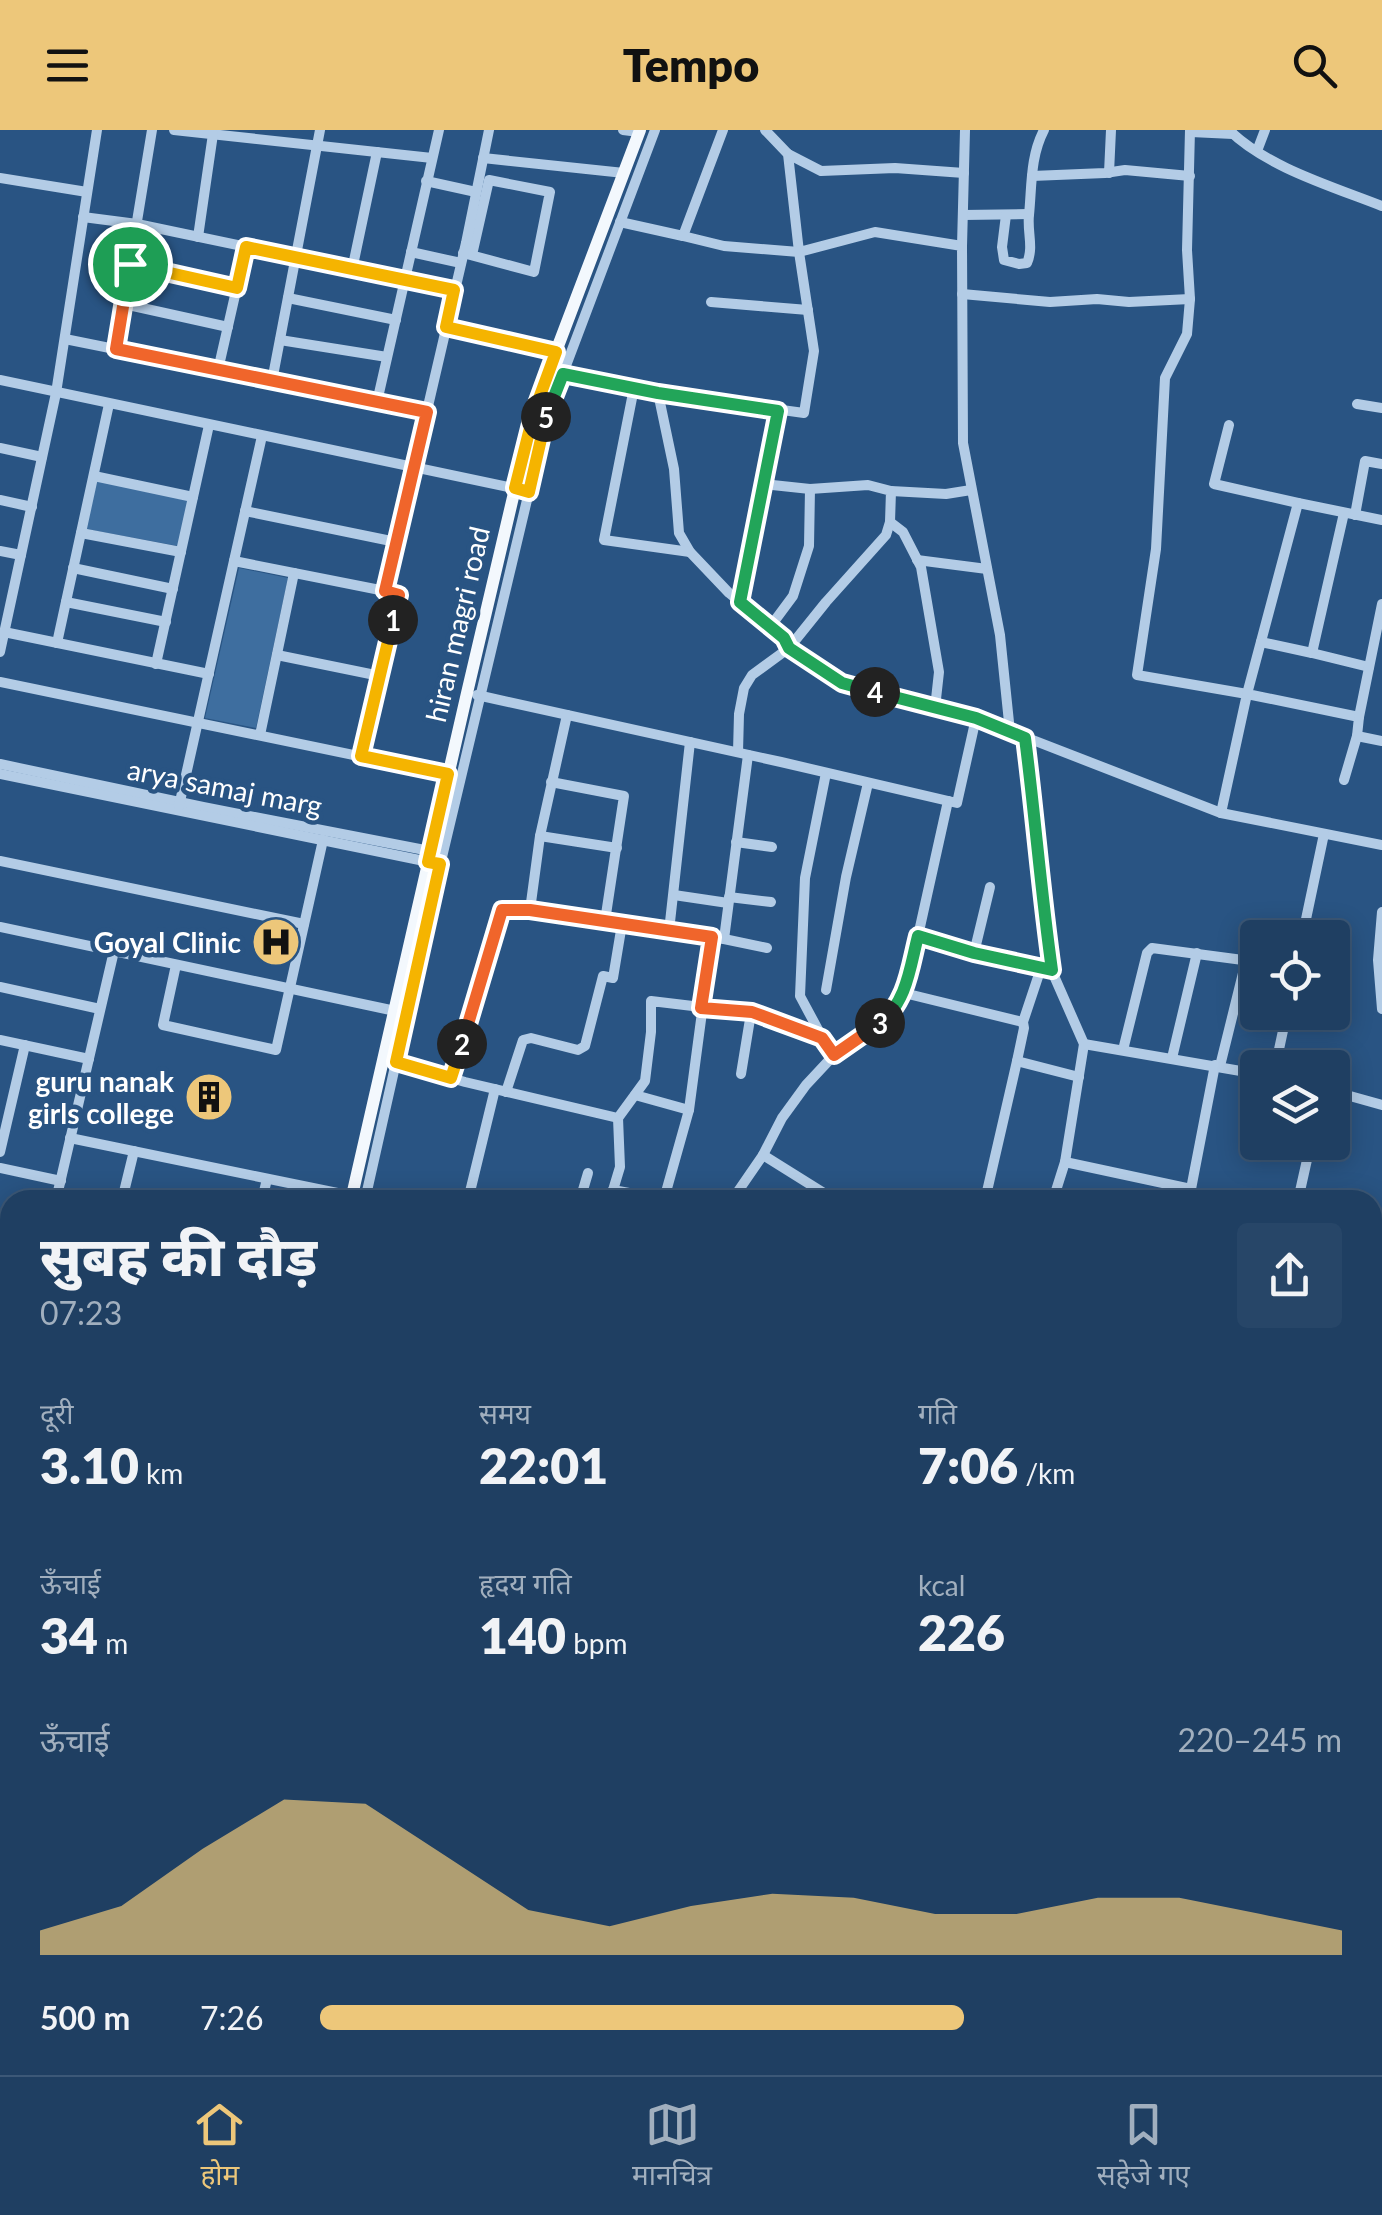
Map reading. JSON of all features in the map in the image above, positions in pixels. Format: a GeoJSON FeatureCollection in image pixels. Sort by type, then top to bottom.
{"type":"FeatureCollection","features":[{"type":"Feature","properties":{"kind":"main road","name":"hiran magri road"},"geometry":{"type":"LineString","coordinates":[[358,1190],[522,490],[534,412],[640,131]]}},
{"type":"Feature","properties":{"kind":"street"},"geometry":{"type":"LineString","coordinates":[[0,652],[56,393],[97,130]]}},
{"type":"Feature","properties":{"kind":"street"},"geometry":{"type":"LineString","coordinates":[[116,349],[152,130]]}},
{"type":"Feature","properties":{"kind":"street"},"geometry":{"type":"LineString","coordinates":[[174,130],[264,135],[316,146],[432,158]]}},
{"type":"Feature","properties":{"kind":"street"},"geometry":{"type":"LineString","coordinates":[[272,381],[320,130]]}},
{"type":"Feature","properties":{"kind":"street"},"geometry":{"type":"LineString","coordinates":[[377,402],[438,130]]}},
{"type":"Feature","properties":{"kind":"street"},"geometry":{"type":"LineString","coordinates":[[465,257],[489,130]]}},
{"type":"Feature","properties":{"kind":"street"},"geometry":{"type":"LineString","coordinates":[[623,130],[640,131]]}},
{"type":"Feature","properties":{"kind":"street"},"geometry":{"type":"LineString","coordinates":[[0,380],[522,490],[655,130]]}},
{"type":"Feature","properties":{"kind":"street"},"geometry":{"type":"LineString","coordinates":[[682,236],[723,130]]}},
{"type":"Feature","properties":{"kind":"street"},"geometry":{"type":"LineString","coordinates":[[764,130],[788,154],[821,171],[895,168],[964,172]]}},
{"type":"Feature","properties":{"kind":"street"},"geometry":{"type":"LineString","coordinates":[[965,130],[963,443],[1000,635],[1010,732]]}},
{"type":"Feature","properties":{"kind":"street"},"geometry":{"type":"LineString","coordinates":[[1006,214],[1004,260],[1027,263],[1032,162],[1044,130]]}},
{"type":"Feature","properties":{"kind":"street"},"geometry":{"type":"LineString","coordinates":[[1109,173],[1111,130]]}},
{"type":"Feature","properties":{"kind":"street"},"geometry":{"type":"LineString","coordinates":[[1257,152],[1265,130]]}},
{"type":"Feature","properties":{"kind":"street"},"geometry":{"type":"LineString","coordinates":[[1359,717],[1137,675],[1156,548],[1165,378],[1187,334],[1191,131],[1231,132],[1257,152],[1382,206]]}},
{"type":"Feature","properties":{"kind":"street"},"geometry":{"type":"LineString","coordinates":[[198,237],[213,134]]}},
{"type":"Feature","properties":{"kind":"street"},"geometry":{"type":"LineString","coordinates":[[352,270],[377,152]]}},
{"type":"Feature","properties":{"kind":"street"},"geometry":{"type":"LineString","coordinates":[[563,374],[658,393],[804,413],[814,351],[788,154]]}},
{"type":"Feature","properties":{"kind":"street"},"geometry":{"type":"LineString","coordinates":[[483,158],[624,173]]}},
{"type":"Feature","properties":{"kind":"street"},"geometry":{"type":"LineString","coordinates":[[1032,176],[1125,170],[1190,176]]}},
{"type":"Feature","properties":{"kind":"street"},"geometry":{"type":"LineString","coordinates":[[0,178],[87,192]]}},
{"type":"Feature","properties":{"kind":"street"},"geometry":{"type":"LineString","coordinates":[[385,591],[454,290],[465,257],[489,180],[550,192],[534,272],[465,257],[411,252]]}},
{"type":"Feature","properties":{"kind":"street"},"geometry":{"type":"LineString","coordinates":[[426,181],[476,192]]}},
{"type":"Feature","properties":{"kind":"street"},"geometry":{"type":"LineString","coordinates":[[963,215],[1029,214]]}},
{"type":"Feature","properties":{"kind":"street"},"geometry":{"type":"LineString","coordinates":[[83,217],[137,224],[454,290]]}},
{"type":"Feature","properties":{"kind":"street"},"geometry":{"type":"LineString","coordinates":[[620,222],[724,246],[799,252],[875,232],[962,246]]}},
{"type":"Feature","properties":{"kind":"street"},"geometry":{"type":"LineString","coordinates":[[218,370],[246,247]]}},
{"type":"Feature","properties":{"kind":"street"},"geometry":{"type":"LineString","coordinates":[[130,264],[237,288]]}},
{"type":"Feature","properties":{"kind":"street"},"geometry":{"type":"LineString","coordinates":[[962,294],[1050,302],[1190,299]]}},
{"type":"Feature","properties":{"kind":"street"},"geometry":{"type":"LineString","coordinates":[[288,298],[396,320]]}},
{"type":"Feature","properties":{"kind":"street"},"geometry":{"type":"LineString","coordinates":[[711,302],[808,310]]}},
{"type":"Feature","properties":{"kind":"street"},"geometry":{"type":"LineString","coordinates":[[124,304],[228,327]]}},
{"type":"Feature","properties":{"kind":"street"},"geometry":{"type":"LineString","coordinates":[[446,327],[556,352]]}},
{"type":"Feature","properties":{"kind":"street"},"geometry":{"type":"LineString","coordinates":[[64,339],[427,412]]}},
{"type":"Feature","properties":{"kind":"street"},"geometry":{"type":"LineString","coordinates":[[280,340],[387,358]]}},
{"type":"Feature","properties":{"kind":"street"},"geometry":{"type":"LineString","coordinates":[[634,388],[604,540],[690,552]]}},
{"type":"Feature","properties":{"kind":"street"},"geometry":{"type":"LineString","coordinates":[[658,393],[674,468],[679,533],[690,552],[740,602],[784,638],[789,648],[842,683],[976,718],[1221,813],[1382,845]]}},
{"type":"Feature","properties":{"kind":"street"},"geometry":{"type":"LineString","coordinates":[[56,643],[110,404]]}},
{"type":"Feature","properties":{"kind":"street"},"geometry":{"type":"LineString","coordinates":[[1357,404],[1382,408]]}},
{"type":"Feature","properties":{"kind":"street"},"geometry":{"type":"LineString","coordinates":[[740,602],[778,411]]}},
{"type":"Feature","properties":{"kind":"street"},"geometry":{"type":"LineString","coordinates":[[1229,424],[1214,484],[1382,520]]}},
{"type":"Feature","properties":{"kind":"street"},"geometry":{"type":"LineString","coordinates":[[156,664],[210,425]]}},
{"type":"Feature","properties":{"kind":"street"},"geometry":{"type":"LineString","coordinates":[[179,806],[262,436]]}},
{"type":"Feature","properties":{"kind":"street"},"geometry":{"type":"LineString","coordinates":[[0,448],[42,458]]}},
{"type":"Feature","properties":{"kind":"street"},"geometry":{"type":"LineString","coordinates":[[1312,653],[1365,461],[1382,464]]}},
{"type":"Feature","properties":{"kind":"street"},"geometry":{"type":"LineString","coordinates":[[94,476],[194,497]]}},
{"type":"Feature","properties":{"kind":"street"},"geometry":{"type":"LineString","coordinates":[[763,484],[810,490],[868,485],[891,491],[946,494],[971,490]]}},
{"type":"Feature","properties":{"kind":"street"},"geometry":{"type":"LineString","coordinates":[[770,626],[793,596],[809,546],[810,490]]}},
{"type":"Feature","properties":{"kind":"street"},"geometry":{"type":"LineString","coordinates":[[669,1190],[689,1110],[701,1008],[729,900],[743,753],[739,714],[744,688],[752,675],[789,648],[886,534],[891,491]]}},
{"type":"Feature","properties":{"kind":"street"},"geometry":{"type":"LineString","coordinates":[[0,500],[32,507]]}},
{"type":"Feature","properties":{"kind":"street"},"geometry":{"type":"LineString","coordinates":[[1221,813],[1247,694],[1298,503]]}},
{"type":"Feature","properties":{"kind":"street"},"geometry":{"type":"LineString","coordinates":[[245,511],[396,542]]}},
{"type":"Feature","properties":{"kind":"street"},"geometry":{"type":"LineString","coordinates":[[890,522],[904,532],[921,568],[939,672],[935,708]]}},
{"type":"Feature","properties":{"kind":"street"},"geometry":{"type":"LineString","coordinates":[[81,533],[181,552]]}},
{"type":"Feature","properties":{"kind":"street"},"geometry":{"type":"LineString","coordinates":[[0,551],[21,555]]}},
{"type":"Feature","properties":{"kind":"street"},"geometry":{"type":"LineString","coordinates":[[917,560],[987,569]]}},
{"type":"Feature","properties":{"kind":"street"},"geometry":{"type":"LineString","coordinates":[[234,561],[399,595],[361,756]]}},
{"type":"Feature","properties":{"kind":"street"},"geometry":{"type":"LineString","coordinates":[[73,568],[173,590]]}},
{"type":"Feature","properties":{"kind":"street"},"geometry":{"type":"LineString","coordinates":[[260,735],[294,573]]}},
{"type":"Feature","properties":{"kind":"street"},"geometry":{"type":"LineString","coordinates":[[66,602],[166,622]]}},
{"type":"Feature","properties":{"kind":"street"},"geometry":{"type":"LineString","coordinates":[[1344,780],[1380,630],[1382,604]]}},
{"type":"Feature","properties":{"kind":"street"},"geometry":{"type":"LineString","coordinates":[[4,632],[208,674]]}},
{"type":"Feature","properties":{"kind":"street"},"geometry":{"type":"LineString","coordinates":[[1261,642],[1370,666]]}},
{"type":"Feature","properties":{"kind":"street"},"geometry":{"type":"LineString","coordinates":[[276,655],[380,676]]}},
{"type":"Feature","properties":{"kind":"street"},"geometry":{"type":"LineString","coordinates":[[0,682],[454,776]]}},
{"type":"Feature","properties":{"kind":"street"},"geometry":{"type":"LineString","coordinates":[[1366,682],[1382,686]]}},
{"type":"Feature","properties":{"kind":"street"},"geometry":{"type":"LineString","coordinates":[[473,694],[957,803],[976,718]]}},
{"type":"Feature","properties":{"kind":"street"},"geometry":{"type":"LineString","coordinates":[[530,910],[540,836],[567,715]]}},
{"type":"Feature","properties":{"kind":"street"},"geometry":{"type":"LineString","coordinates":[[1357,736],[1382,741]]}},
{"type":"Feature","properties":{"kind":"street"},"geometry":{"type":"LineString","coordinates":[[1025,738],[1040,852],[1046,969],[1084,1044],[1065,1162],[1056,1190]]}},
{"type":"Feature","properties":{"kind":"street"},"geometry":{"type":"LineString","coordinates":[[669,930],[690,742]]}},
{"type":"Feature","properties":{"kind":"street","name":"arya samaj marg"},"geometry":{"type":"LineString","coordinates":[[0,764],[179,806],[435,858]]}},
{"type":"Feature","properties":{"kind":"street"},"geometry":{"type":"LineString","coordinates":[[826,773],[804,878],[800,996],[834,1055]]}},
{"type":"Feature","properties":{"kind":"street"},"geometry":{"type":"LineString","coordinates":[[0,774],[179,806],[323,840],[435,858]]}},
{"type":"Feature","properties":{"kind":"street"},"geometry":{"type":"LineString","coordinates":[[551,782],[624,796],[604,921]]}},
{"type":"Feature","properties":{"kind":"street"},"geometry":{"type":"LineString","coordinates":[[826,990],[846,876],[868,783]]}},
{"type":"Feature","properties":{"kind":"street"},"geometry":{"type":"LineString","coordinates":[[739,1190],[806,1085],[834,1055],[890,1015],[904,994],[948,801]]}},
{"type":"Feature","properties":{"kind":"street"},"geometry":{"type":"LineString","coordinates":[[1306,920],[1324,834]]}},
{"type":"Feature","properties":{"kind":"street"},"geometry":{"type":"LineString","coordinates":[[540,836],[617,848]]}},
{"type":"Feature","properties":{"kind":"street"},"geometry":{"type":"LineString","coordinates":[[176,964],[162,1025],[276,1050],[323,840]]}},
{"type":"Feature","properties":{"kind":"street"},"geometry":{"type":"LineString","coordinates":[[736,842],[772,847]]}},
{"type":"Feature","properties":{"kind":"street"},"geometry":{"type":"LineString","coordinates":[[0,860],[304,924]]}},
{"type":"Feature","properties":{"kind":"street"},"geometry":{"type":"LineString","coordinates":[[974,953],[990,887]]}},
{"type":"Feature","properties":{"kind":"street"},"geometry":{"type":"LineString","coordinates":[[674,894],[770,902]]}},
{"type":"Feature","properties":{"kind":"street"},"geometry":{"type":"LineString","coordinates":[[451,1078],[502,910],[530,910],[767,948]]}},
{"type":"Feature","properties":{"kind":"street"},"geometry":{"type":"LineString","coordinates":[[1382,912],[1378,978],[1382,1009]]}},
{"type":"Feature","properties":{"kind":"street"},"geometry":{"type":"LineString","coordinates":[[471,1190],[500,1090],[523,1040],[530,1038],[578,1050],[586,1046],[603,976],[612,978],[622,924]]}},
{"type":"Feature","properties":{"kind":"street"},"geometry":{"type":"LineString","coordinates":[[0,927],[400,1012],[396,1062],[359,1190]]}},
{"type":"Feature","properties":{"kind":"street"},"geometry":{"type":"LineString","coordinates":[[918,936],[1046,969]]}},
{"type":"Feature","properties":{"kind":"street"},"geometry":{"type":"LineString","coordinates":[[1123,1050],[1147,953],[1152,948],[1240,960]]}},
{"type":"Feature","properties":{"kind":"street"},"geometry":{"type":"LineString","coordinates":[[59,1190],[114,951]]}},
{"type":"Feature","properties":{"kind":"street"},"geometry":{"type":"LineString","coordinates":[[1172,1058],[1197,953]]}},
{"type":"Feature","properties":{"kind":"street"},"geometry":{"type":"LineString","coordinates":[[988,1190],[1023,1022],[1046,969]]}},
{"type":"Feature","properties":{"kind":"street"},"geometry":{"type":"LineString","coordinates":[[0,987],[100,1009]]}},
{"type":"Feature","properties":{"kind":"street"},"geometry":{"type":"LineString","coordinates":[[904,994],[1023,1022]]}},
{"type":"Feature","properties":{"kind":"street"},"geometry":{"type":"LineString","coordinates":[[1193,1190],[1218,1066],[1240,999]]}},
{"type":"Feature","properties":{"kind":"street"},"geometry":{"type":"LineString","coordinates":[[613,1190],[620,1167],[618,1118],[645,1081],[651,1001],[752,1012],[822,1038]]}},
{"type":"Feature","properties":{"kind":"street"},"geometry":{"type":"LineString","coordinates":[[741,1074],[752,1012]]}},
{"type":"Feature","properties":{"kind":"street"},"geometry":{"type":"LineString","coordinates":[[0,1040],[89,1059]]}},
{"type":"Feature","properties":{"kind":"street"},"geometry":{"type":"LineString","coordinates":[[1084,1044],[1240,1070]]}},
{"type":"Feature","properties":{"kind":"street"},"geometry":{"type":"LineString","coordinates":[[0,1152],[25,1045]]}},
{"type":"Feature","properties":{"kind":"street"},"geometry":{"type":"LineString","coordinates":[[1017,1061],[1079,1077]]}},
{"type":"Feature","properties":{"kind":"street"},"geometry":{"type":"LineString","coordinates":[[396,1062],[618,1118]]}},
{"type":"Feature","properties":{"kind":"street"},"geometry":{"type":"LineString","coordinates":[[635,1095],[689,1110]]}},
{"type":"Feature","properties":{"kind":"street"},"geometry":{"type":"LineString","coordinates":[[1350,1096],[1382,1105]]}},
{"type":"Feature","properties":{"kind":"street"},"geometry":{"type":"LineString","coordinates":[[70,1138],[317,1190]]}},
{"type":"Feature","properties":{"kind":"street"},"geometry":{"type":"LineString","coordinates":[[124,1190],[134,1151]]}},
{"type":"Feature","properties":{"kind":"street"},"geometry":{"type":"LineString","coordinates":[[763,1155],[820,1190]]}},
{"type":"Feature","properties":{"kind":"street"},"geometry":{"type":"LineString","coordinates":[[1300,1190],[1307,1160]]}},
{"type":"Feature","properties":{"kind":"street"},"geometry":{"type":"LineString","coordinates":[[1065,1162],[1176,1190]]}},
{"type":"Feature","properties":{"kind":"street"},"geometry":{"type":"LineString","coordinates":[[0,1168],[61,1181]]}},
{"type":"Feature","properties":{"kind":"street"},"geometry":{"type":"LineString","coordinates":[[583,1190],[588,1174]]}},
{"type":"Feature","properties":{"kind":"street"},"geometry":{"type":"LineString","coordinates":[[264,1190],[266,1178]]}},
{"type":"Feature","properties":{"kind":"shaded area"},"geometry":{"type":"Polygon","coordinates":[[[97,481],[189,500],[178,546],[86,529],[97,481]]]}},
{"type":"Feature","properties":{"kind":"shaded area"},"geometry":{"type":"Polygon","coordinates":[[[239,568],[288,578],[256,728],[205,718],[239,568]]]}},
{"type":"Feature","properties":{"kind":"place","name":"Goyal Clinic"},"geometry":{"type":"Point","coordinates":[276,942]}},
{"type":"Feature","properties":{"kind":"place","name":"guru nanak girls college"},"geometry":{"type":"Point","coordinates":[209,1097]}},
{"type":"Feature","properties":{"kind":"route"},"geometry":{"type":"LineString","coordinates":[[246,247],[454,290],[446,327],[556,352],[534,412],[515,488],[529,492],[547,416],[563,374],[778,411],[740,602],[784,638],[789,648],[842,683],[976,718],[1025,738],[1052,970],[918,936],[904,994],[890,1015],[834,1055],[822,1038],[752,1012],[701,1008],[712,937],[530,910],[502,910],[451,1078],[396,1062],[440,864],[428,862],[448,774],[361,756],[399,595],[385,591],[427,412],[116,349],[130,264],[237,288],[246,247]]}}]}
